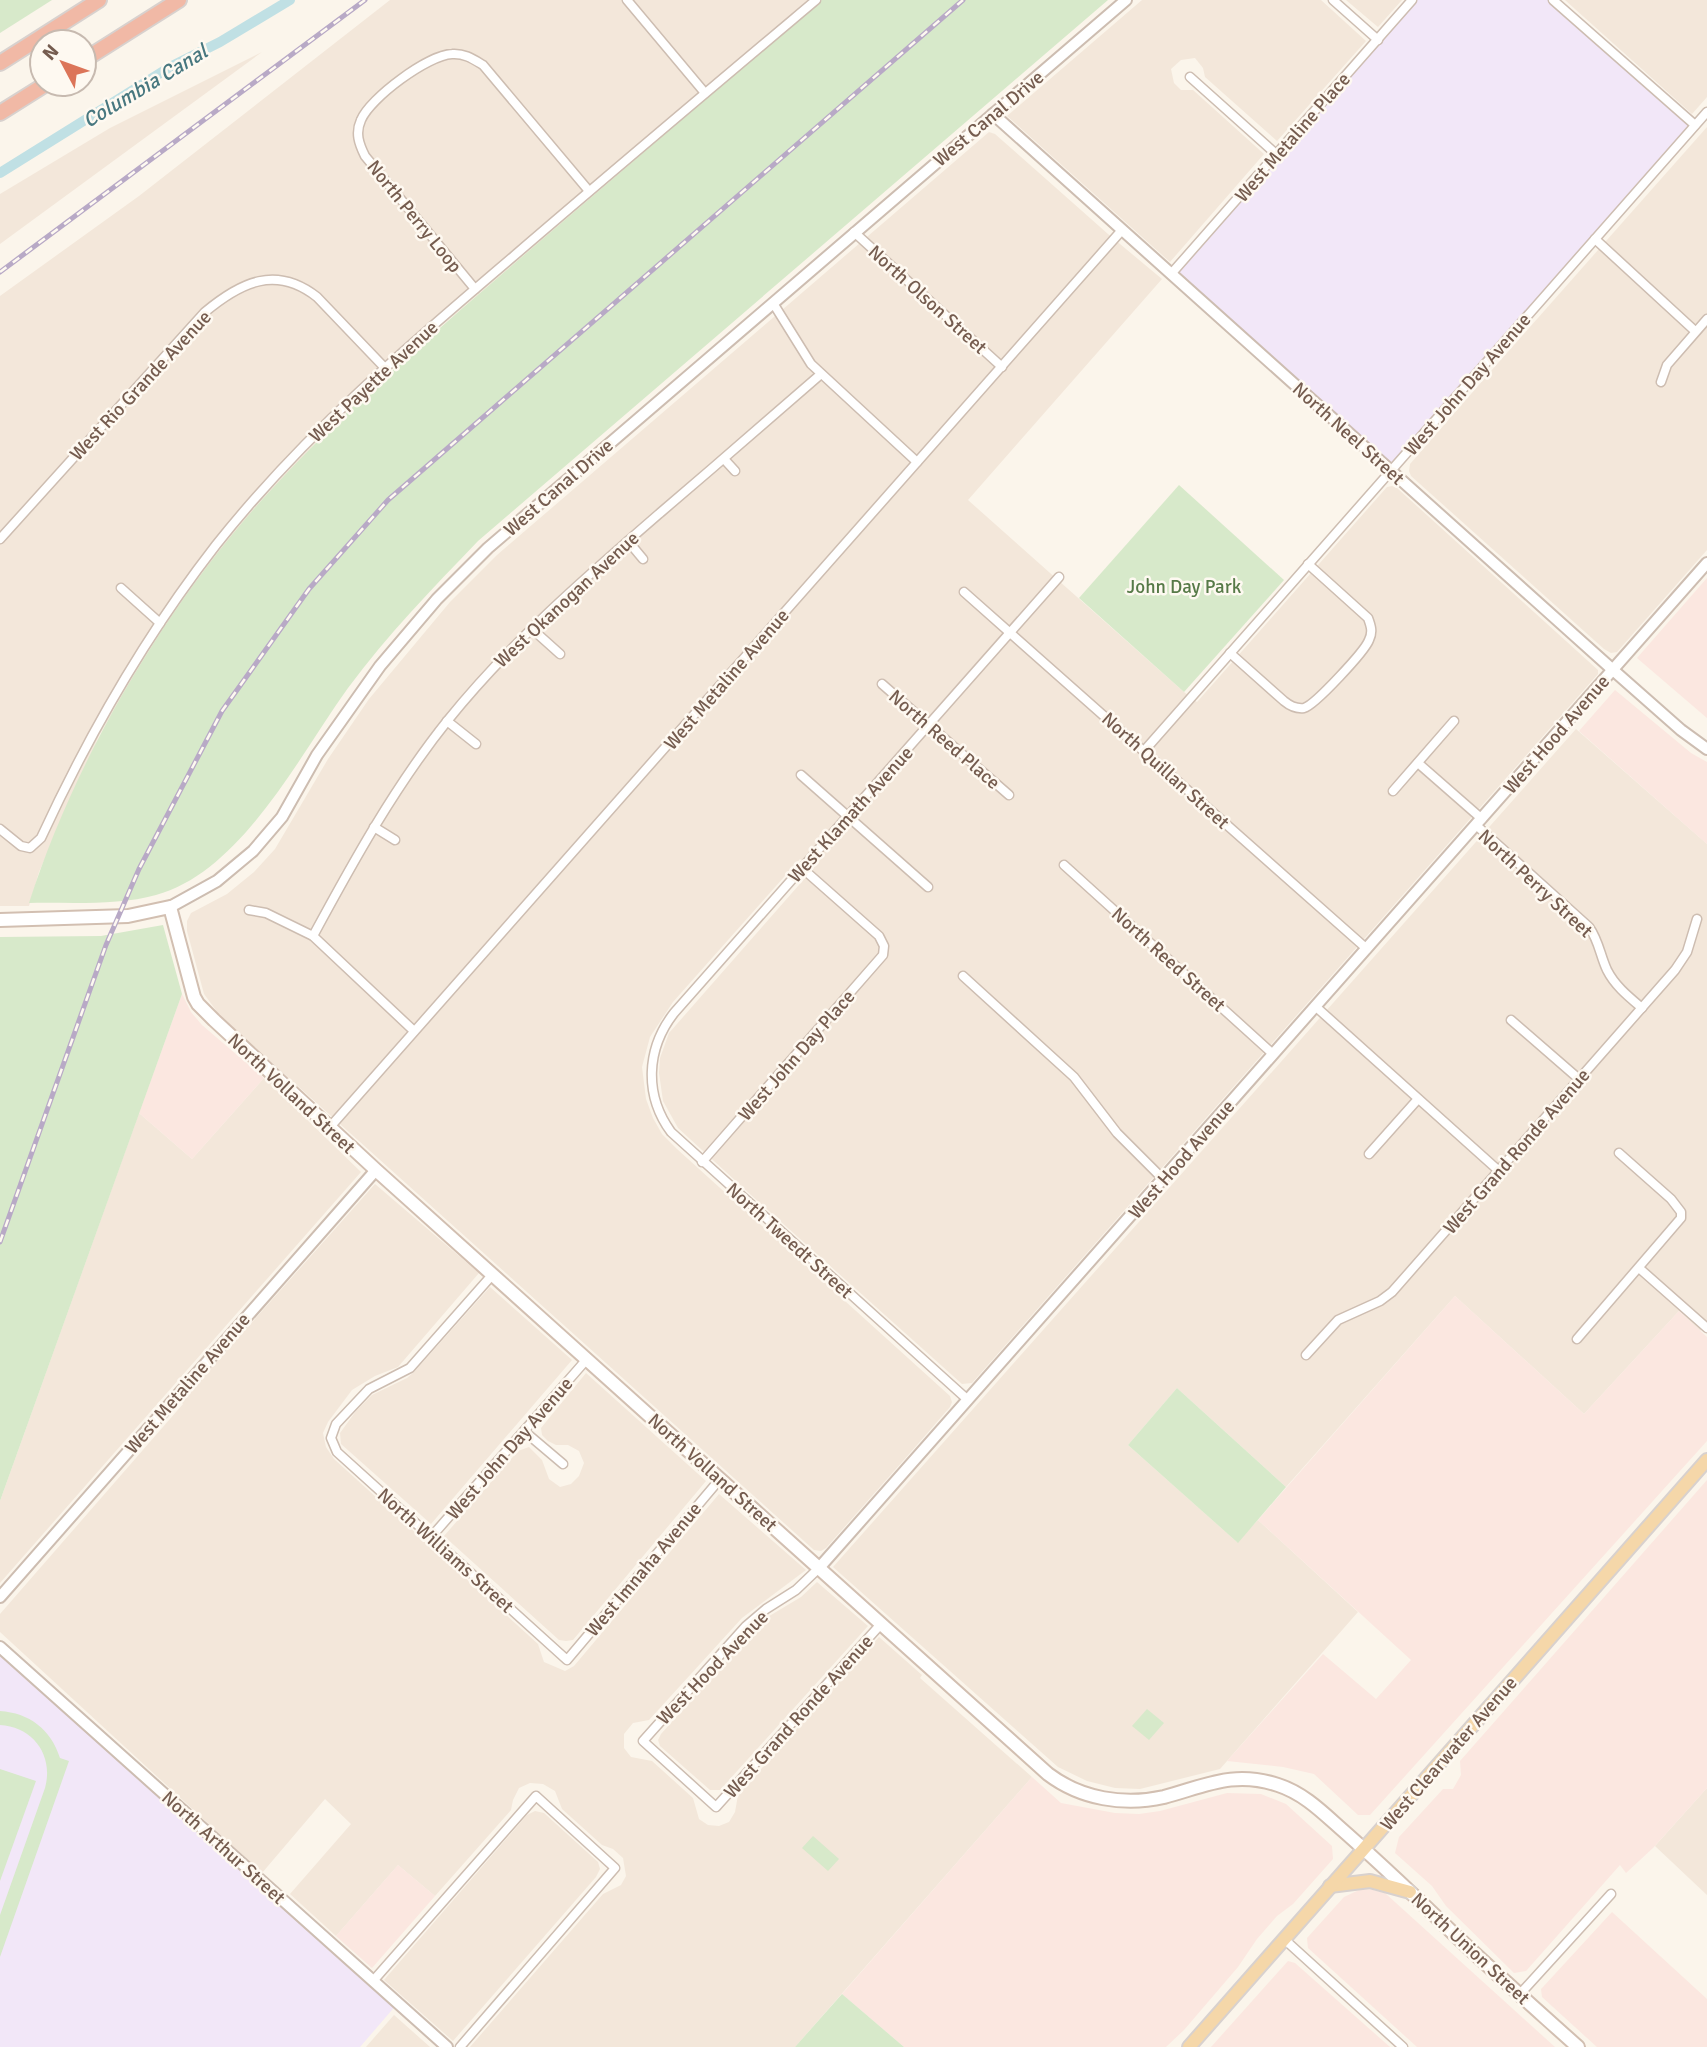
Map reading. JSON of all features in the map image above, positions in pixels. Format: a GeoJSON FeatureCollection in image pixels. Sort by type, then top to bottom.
{"type":"FeatureCollection","features":[{"type":"Feature","properties":{"kind":"highway"},"geometry":{"type":"LineString","coordinates":[[0,63],[99,0]]}},
{"type":"Feature","properties":{"kind":"highway"},"geometry":{"type":"LineString","coordinates":[[98,51],[179,0]]}},
{"type":"Feature","properties":{"kind":"highway"},"geometry":{"type":"LineString","coordinates":[[0,113],[28,95]]}},
{"type":"Feature","properties":{"kind":"main road","name":"West Canal Drive"},"geometry":{"type":"LineString","coordinates":[[0,920],[128,916],[170,907]]}},
{"type":"Feature","properties":{"kind":"main road","name":"North Volland Street"},"geometry":{"type":"LineString","coordinates":[[170,907],[198,1004],[376,1170],[1048,1774],[1065,1786],[1094,1797],[1124,1801],[1165,1796],[1217,1781],[1244,1779],[1277,1784],[1317,1807],[1364,1849]]}},
{"type":"Feature","properties":{"kind":"main road","name":"West Clearwater Avenue"},"geometry":{"type":"LineString","coordinates":[[1189,2047],[1707,1460]]}},
{"type":"Feature","properties":{"kind":"main road","name":"North Union Street"},"geometry":{"type":"LineString","coordinates":[[1364,1849],[1578,2047]]}},
{"type":"Feature","properties":{"kind":"main road"},"geometry":{"type":"LineString","coordinates":[[1331,1886],[1370,1881],[1410,1892]]}},
{"type":"Feature","properties":{"kind":"street"},"geometry":{"type":"LineString","coordinates":[[627,0],[705,93]]}},
{"type":"Feature","properties":{"kind":"street","name":"West Payette Avenue"},"geometry":{"type":"LineString","coordinates":[[0,829],[21,846],[30,848],[41,838],[89,738],[160,623],[217,545],[266,485],[320,427],[384,367],[816,0]]}},
{"type":"Feature","properties":{"kind":"street","name":"West Canal Drive"},"geometry":{"type":"LineString","coordinates":[[170,907],[217,881],[261,842],[282,817],[317,755],[355,699],[407,635],[465,571],[524,515],[1126,0]]}},
{"type":"Feature","properties":{"kind":"street"},"geometry":{"type":"LineString","coordinates":[[1333,0],[1378,40]]}},
{"type":"Feature","properties":{"kind":"street","name":"West Metaline Place"},"geometry":{"type":"LineString","coordinates":[[1171,274],[1412,0]]}},
{"type":"Feature","properties":{"kind":"street"},"geometry":{"type":"LineString","coordinates":[[1553,0],[1695,125]]}},
{"type":"Feature","properties":{"kind":"street","name":"North Perry Loop"},"geometry":{"type":"LineString","coordinates":[[475,289],[366,156],[358,134],[360,121],[369,105],[435,57],[463,55],[483,65],[589,191]]}},
{"type":"Feature","properties":{"kind":"street"},"geometry":{"type":"LineString","coordinates":[[1190,77],[1276,155]]}},
{"type":"Feature","properties":{"kind":"street","name":"West John Day Avenue"},"geometry":{"type":"LineString","coordinates":[[1144,751],[1707,111]]}},
{"type":"Feature","properties":{"kind":"street","name":"North Neel Street"},"geometry":{"type":"LineString","coordinates":[[993,114],[1613,670],[1681,730],[1707,749]]}},
{"type":"Feature","properties":{"kind":"street","name":"West Metaline Avenue"},"geometry":{"type":"LineString","coordinates":[[330,1127],[1122,230]]}},
{"type":"Feature","properties":{"kind":"street","name":"North Olson Street"},"geometry":{"type":"LineString","coordinates":[[854,232],[1002,367]]}},
{"type":"Feature","properties":{"kind":"street"},"geometry":{"type":"LineString","coordinates":[[1595,239],[1695,331]]}},
{"type":"Feature","properties":{"kind":"street","name":"West Rio Grande Avenue"},"geometry":{"type":"LineString","coordinates":[[0,539],[205,312],[223,296],[248,285],[279,279],[304,288],[384,367]]}},
{"type":"Feature","properties":{"kind":"street"},"geometry":{"type":"LineString","coordinates":[[773,303],[811,364],[917,462]]}},
{"type":"Feature","properties":{"kind":"street"},"geometry":{"type":"LineString","coordinates":[[1661,382],[1667,365],[1707,318]]}},
{"type":"Feature","properties":{"kind":"street","name":"West Okanogan Avenue"},"geometry":{"type":"LineString","coordinates":[[313,936],[374,827],[414,765],[447,721],[531,628],[579,582],[821,374]]}},
{"type":"Feature","properties":{"kind":"street"},"geometry":{"type":"LineString","coordinates":[[724,459],[735,471]]}},
{"type":"Feature","properties":{"kind":"street"},"geometry":{"type":"LineString","coordinates":[[628,541],[643,559]]}},
{"type":"Feature","properties":{"kind":"street","name":"West Hood Avenue"},"geometry":{"type":"LineString","coordinates":[[716,1807],[643,1741],[746,1626],[766,1609],[796,1590],[819,1568],[1707,563]]}},
{"type":"Feature","properties":{"kind":"street"},"geometry":{"type":"LineString","coordinates":[[1230,653],[1289,705],[1302,708],[1315,702],[1366,645],[1371,629],[1368,618],[1308,564]]}},
{"type":"Feature","properties":{"kind":"street","name":"West Klamath Avenue"},"geometry":{"type":"LineString","coordinates":[[652,1059],[660,1033],[674,1013],[1059,577]]}},
{"type":"Feature","properties":{"kind":"street"},"geometry":{"type":"LineString","coordinates":[[121,589],[160,623]]}},
{"type":"Feature","properties":{"kind":"street","name":"North Quillan Street"},"geometry":{"type":"LineString","coordinates":[[964,592],[1367,949]]}},
{"type":"Feature","properties":{"kind":"street"},"geometry":{"type":"LineString","coordinates":[[531,628],[560,654]]}},
{"type":"Feature","properties":{"kind":"street","name":"North Reed Place"},"geometry":{"type":"LineString","coordinates":[[882,684],[1009,795]]}},
{"type":"Feature","properties":{"kind":"street"},"geometry":{"type":"LineString","coordinates":[[447,721],[476,744]]}},
{"type":"Feature","properties":{"kind":"street"},"geometry":{"type":"LineString","coordinates":[[1394,791],[1454,721]]}},
{"type":"Feature","properties":{"kind":"street","name":"North Perry Street"},"geometry":{"type":"LineString","coordinates":[[1418,763],[1589,927],[1608,972],[1623,992],[1642,1008]]}},
{"type":"Feature","properties":{"kind":"street"},"geometry":{"type":"LineString","coordinates":[[801,775],[928,887]]}},
{"type":"Feature","properties":{"kind":"street"},"geometry":{"type":"LineString","coordinates":[[374,827],[396,840]]}},
{"type":"Feature","properties":{"kind":"street","name":"North Reed Street"},"geometry":{"type":"LineString","coordinates":[[1064,865],[1273,1054]]}},
{"type":"Feature","properties":{"kind":"street","name":"West John Day Place"},"geometry":{"type":"LineString","coordinates":[[702,1161],[881,959],[884,946],[879,936],[802,868]]}},
{"type":"Feature","properties":{"kind":"street"},"geometry":{"type":"LineString","coordinates":[[249,910],[266,913],[313,936],[414,1031]]}},
{"type":"Feature","properties":{"kind":"street","name":"West Grand Ronde Avenue"},"geometry":{"type":"LineString","coordinates":[[1306,1355],[1338,1320],[1380,1301],[1392,1292],[1683,960],[1697,919]]}},
{"type":"Feature","properties":{"kind":"street"},"geometry":{"type":"LineString","coordinates":[[963,976],[1084,1087],[1117,1133],[1163,1179]]}},
{"type":"Feature","properties":{"kind":"street"},"geometry":{"type":"LineString","coordinates":[[1315,1006],[1499,1171]]}},
{"type":"Feature","properties":{"kind":"street"},"geometry":{"type":"LineString","coordinates":[[1511,1020],[1579,1079]]}},
{"type":"Feature","properties":{"kind":"street","name":"North Tweedt Street"},"geometry":{"type":"LineString","coordinates":[[652,1059],[653,1088],[660,1113],[671,1132],[968,1400]]}},
{"type":"Feature","properties":{"kind":"street"},"geometry":{"type":"LineString","coordinates":[[1369,1154],[1418,1098]]}},
{"type":"Feature","properties":{"kind":"street"},"geometry":{"type":"LineString","coordinates":[[1577,1339],[1678,1223],[1681,1212],[1671,1199],[1619,1153]]}},
{"type":"Feature","properties":{"kind":"street","name":"West Metaline Avenue"},"geometry":{"type":"LineString","coordinates":[[0,1597],[376,1170]]}},
{"type":"Feature","properties":{"kind":"street"},"geometry":{"type":"LineString","coordinates":[[1639,1268],[1707,1328]]}},
{"type":"Feature","properties":{"kind":"street","name":"North Williams Street"},"geometry":{"type":"LineString","coordinates":[[493,1274],[410,1368],[363,1394],[336,1424],[331,1438],[337,1452],[567,1660]]}},
{"type":"Feature","properties":{"kind":"street","name":"West John Day Avenue"},"geometry":{"type":"LineString","coordinates":[[432,1536],[587,1359]]}},
{"type":"Feature","properties":{"kind":"street"},"geometry":{"type":"LineString","coordinates":[[524,1431],[563,1464]]}},
{"type":"Feature","properties":{"kind":"street","name":"West Imnaha Avenue"},"geometry":{"type":"LineString","coordinates":[[567,1660],[720,1479]]}},
{"type":"Feature","properties":{"kind":"street","name":"West Grand Ronde Avenue"},"geometry":{"type":"LineString","coordinates":[[716,1807],[881,1624]]}},
{"type":"Feature","properties":{"kind":"street","name":"North Arthur Street"},"geometry":{"type":"LineString","coordinates":[[0,1647],[447,2047]]}},
{"type":"Feature","properties":{"kind":"street"},"geometry":{"type":"LineString","coordinates":[[373,1981],[536,1796],[615,1868],[460,2047]]}},
{"type":"Feature","properties":{"kind":"street"},"geometry":{"type":"LineString","coordinates":[[1520,1994],[1611,1894]]}},
{"type":"Feature","properties":{"kind":"street"},"geometry":{"type":"LineString","coordinates":[[1284,1939],[1403,2047]]}},
{"type":"Feature","properties":{"kind":"shaded area"},"geometry":{"type":"Polygon","coordinates":[[[390,0],[822,0],[404,358],[332,426],[259,503],[199,579],[147,654],[99,736],[39,872],[29,906],[0,906],[0,296],[139,196],[390,0]]]}},
{"type":"Feature","properties":{"kind":"shaded area"},"geometry":{"type":"Polygon","coordinates":[[[1142,0],[1321,0],[1366,41],[1277,141],[1205,77],[1203,68],[1195,58],[1181,60],[1171,69],[1174,83],[1181,90],[1193,90],[1264,154],[1170,262],[1007,116],[1142,0]]]}},
{"type":"Feature","properties":{"kind":"shaded area"},"geometry":{"type":"Polygon","coordinates":[[[1346,0],[1402,0],[1378,27],[1346,0]]]}},
{"type":"Feature","properties":{"kind":"shaded area"},"geometry":{"type":"Polygon","coordinates":[[[1412,0],[1553,0],[1695,125],[1391,471],[1171,274],[1412,0]]]}},
{"type":"Feature","properties":{"kind":"shaded area"},"geometry":{"type":"Polygon","coordinates":[[[1565,0],[1707,0],[1707,97],[1692,114],[1565,0]]]}},
{"type":"Feature","properties":{"kind":"shaded area"},"geometry":{"type":"Polygon","coordinates":[[[262,52],[0,244],[0,194],[110,128],[262,52]]]}},
{"type":"Feature","properties":{"kind":"shaded area"},"geometry":{"type":"Polygon","coordinates":[[[1707,127],[1707,550],[1617,652],[1611,653],[1411,476],[1410,464],[1707,127]]]}},
{"type":"Feature","properties":{"kind":"shaded area"},"geometry":{"type":"Polygon","coordinates":[[[989,132],[995,134],[1162,279],[968,500],[1197,702],[1387,487],[1392,486],[1598,670],[1598,674],[972,1383],[962,1384],[751,1195],[678,1128],[663,1101],[660,1058],[669,1033],[813,869],[800,859],[673,1002],[650,1037],[642,1067],[646,1099],[662,1134],[950,1396],[952,1402],[910,1453],[821,1551],[814,1550],[221,1017],[204,994],[187,931],[187,921],[191,913],[227,894],[254,872],[275,849],[328,759],[369,699],[450,602],[497,555],[989,132]]]}},
{"type":"Feature","properties":{"kind":"shaded area"},"geometry":{"type":"Polygon","coordinates":[[[1707,578],[1707,718],[1637,658],[1707,578]]]}},
{"type":"Feature","properties":{"kind":"shaded area"},"geometry":{"type":"Polygon","coordinates":[[[1615,690],[1691,753],[1707,762],[1707,844],[1579,731],[1615,690]]]}},
{"type":"Feature","properties":{"kind":"shaded area"},"geometry":{"type":"Polygon","coordinates":[[[1576,729],[1707,844],[1707,1323],[1700,1331],[1679,1311],[1584,1414],[1455,1296],[1286,1487],[1177,1388],[1128,1445],[1237,1542],[1258,1520],[1358,1612],[1220,1769],[1140,1789],[1115,1788],[1087,1781],[1058,1767],[833,1567],[1576,729]]]}},
{"type":"Feature","properties":{"kind":"shaded area"},"geometry":{"type":"Polygon","coordinates":[[[182,994],[191,1012],[202,1025],[264,1078],[192,1159],[139,1113],[182,994]]]}},
{"type":"Feature","properties":{"kind":"shaded area"},"geometry":{"type":"Polygon","coordinates":[[[264,1078],[361,1172],[0,1583],[0,1501],[139,1113],[192,1159],[264,1078]]]}},
{"type":"Feature","properties":{"kind":"shaded area"},"geometry":{"type":"Polygon","coordinates":[[[375,1184],[479,1273],[398,1367],[375,1376],[352,1390],[328,1422],[323,1433],[326,1447],[334,1459],[538,1644],[544,1662],[565,1671],[574,1666],[719,1494],[806,1570],[742,1618],[649,1720],[633,1723],[624,1734],[624,1748],[631,1757],[652,1761],[693,1798],[699,1819],[708,1825],[719,1826],[729,1822],[735,1812],[738,1795],[879,1637],[922,1675],[920,1678],[1032,1777],[795,2047],[470,2047],[603,1894],[621,1885],[626,1876],[623,1858],[613,1849],[602,1845],[562,1809],[555,1791],[543,1784],[530,1783],[519,1788],[511,1810],[435,1896],[398,1865],[336,1936],[290,1894],[351,1824],[325,1799],[262,1873],[0,1632],[0,1614],[183,1404],[181,1402],[375,1184]]]}},
{"type":"Feature","properties":{"kind":"shaded area"},"geometry":{"type":"Polygon","coordinates":[[[490,1287],[572,1360],[431,1524],[341,1444],[340,1433],[372,1395],[414,1372],[490,1287]]]}},
{"type":"Feature","properties":{"kind":"shaded area"},"geometry":{"type":"Polygon","coordinates":[[[1455,1296],[1584,1414],[1679,1311],[1707,1337],[1707,1441],[1370,1815],[1358,1815],[1314,1774],[1283,1767],[1227,1761],[1323,1654],[1376,1699],[1411,1660],[1258,1520],[1455,1296]]]}},
{"type":"Feature","properties":{"kind":"shaded area"},"geometry":{"type":"Polygon","coordinates":[[[586,1373],[706,1481],[573,1640],[566,1641],[559,1640],[444,1536],[518,1451],[529,1447],[542,1460],[549,1479],[560,1487],[571,1484],[579,1476],[584,1463],[579,1451],[568,1445],[556,1445],[548,1441],[542,1435],[541,1428],[586,1373]]]}},
{"type":"Feature","properties":{"kind":"shaded area"},"geometry":{"type":"Polygon","coordinates":[[[1707,1480],[1707,1788],[1653,1848],[1626,1873],[1620,1865],[1526,1971],[1514,1973],[1446,1906],[1432,1886],[1395,1853],[1399,1837],[1443,1789],[1453,1789],[1461,1775],[1460,1761],[1707,1480]]]}},
{"type":"Feature","properties":{"kind":"shaded area"},"geometry":{"type":"Polygon","coordinates":[[[817,1582],[868,1626],[720,1790],[710,1790],[660,1746],[658,1740],[661,1734],[766,1618],[801,1597],[817,1582]]]}},
{"type":"Feature","properties":{"kind":"shaded area"},"geometry":{"type":"Polygon","coordinates":[[[0,1647],[398,2003],[360,2047],[0,2047],[0,1647]]]}},
{"type":"Feature","properties":{"kind":"shaded area"},"geometry":{"type":"Polygon","coordinates":[[[1032,1777],[1061,1803],[1115,1813],[1160,1811],[1227,1793],[1261,1794],[1286,1804],[1332,1846],[1333,1859],[1293,1904],[1277,1916],[1238,1967],[1166,2047],[904,2047],[842,1994],[1032,1777]]]}},
{"type":"Feature","properties":{"kind":"shaded area"},"geometry":{"type":"Polygon","coordinates":[[[1707,1788],[1707,1895],[1655,1846],[1707,1788]]]}},
{"type":"Feature","properties":{"kind":"shaded area"},"geometry":{"type":"Polygon","coordinates":[[[535,1811],[544,1813],[598,1862],[600,1869],[596,1877],[453,2041],[384,1980],[527,1815],[535,1811]]]}},
{"type":"Feature","properties":{"kind":"shaded area"},"geometry":{"type":"Polygon","coordinates":[[[398,1865],[435,1896],[372,1968],[336,1936],[398,1865]]]}},
{"type":"Feature","properties":{"kind":"shaded area"},"geometry":{"type":"Polygon","coordinates":[[[1369,1889],[1385,1893],[1555,2047],[1417,2047],[1308,1948],[1307,1938],[1344,1897],[1369,1889]]]}},
{"type":"Feature","properties":{"kind":"shaded area"},"geometry":{"type":"Polygon","coordinates":[[[1612,1912],[1707,1999],[1707,2047],[1597,2047],[1542,1997],[1541,1989],[1612,1912]]]}},
{"type":"Feature","properties":{"kind":"shaded area"},"geometry":{"type":"Polygon","coordinates":[[[1288,1961],[1295,1963],[1390,2047],[1211,2047],[1288,1961]]]}},
{"type":"Feature","properties":{"kind":"shaded area"},"geometry":{"type":"Polygon","coordinates":[[[394,2015],[430,2047],[366,2047],[394,2015]]]}},
{"type":"Feature","properties":{"kind":"green space"},"geometry":{"type":"Polygon","coordinates":[[[0,0],[52,0],[0,33],[0,0]]]}},
{"type":"Feature","properties":{"kind":"green space"},"geometry":{"type":"Polygon","coordinates":[[[822,0],[1108,0],[478,541],[378,649],[266,808],[215,863],[187,882],[156,895],[109,902],[29,903],[70,796],[125,691],[189,591],[260,502],[326,433],[430,336],[822,0]]]}},
{"type":"Feature","properties":{"kind":"green space","name":"John Day Park"},"geometry":{"type":"Polygon","coordinates":[[[1179,485],[1284,580],[1184,692],[1079,598],[1179,485]]]}},
{"type":"Feature","properties":{"kind":"green space"},"geometry":{"type":"Polygon","coordinates":[[[163,925],[182,994],[0,1501],[0,937],[101,936],[163,925]]]}},
{"type":"Feature","properties":{"kind":"green space"},"geometry":{"type":"Polygon","coordinates":[[[1177,1388],[1286,1487],[1238,1543],[1128,1445],[1177,1388]]]}},
{"type":"Feature","properties":{"kind":"green space"},"geometry":{"type":"Polygon","coordinates":[[[1147,1709],[1164,1723],[1149,1740],[1132,1726],[1147,1709]]]}},
{"type":"Feature","properties":{"kind":"green space"},"geometry":{"type":"Polygon","coordinates":[[[0,1711],[20,1715],[38,1724],[51,1739],[60,1758],[69,1761],[0,1957],[0,1915],[47,1776],[43,1754],[38,1745],[22,1731],[0,1725],[0,1711]]]}},
{"type":"Feature","properties":{"kind":"green space"},"geometry":{"type":"Polygon","coordinates":[[[0,1769],[36,1781],[0,1881],[0,1769]]]}},
{"type":"Feature","properties":{"kind":"green space"},"geometry":{"type":"Polygon","coordinates":[[[813,1836],[839,1859],[828,1871],[802,1848],[813,1836]]]}},
{"type":"Feature","properties":{"kind":"green space"},"geometry":{"type":"Polygon","coordinates":[[[842,1994],[904,2047],[795,2047],[842,1994]]]}},
{"type":"Feature","properties":{"kind":"waterway","name":"Columbia Canal"},"geometry":{"type":"LineString","coordinates":[[0,173],[170,67],[220,42],[290,0]]}},
{"type":"Feature","properties":{"kind":"railway"},"geometry":{"type":"LineString","coordinates":[[0,272],[365,0]]}},
{"type":"Feature","properties":{"kind":"railway"},"geometry":{"type":"LineString","coordinates":[[0,1242],[106,945],[139,869],[222,711],[309,589],[388,500],[963,0]]}}]}
